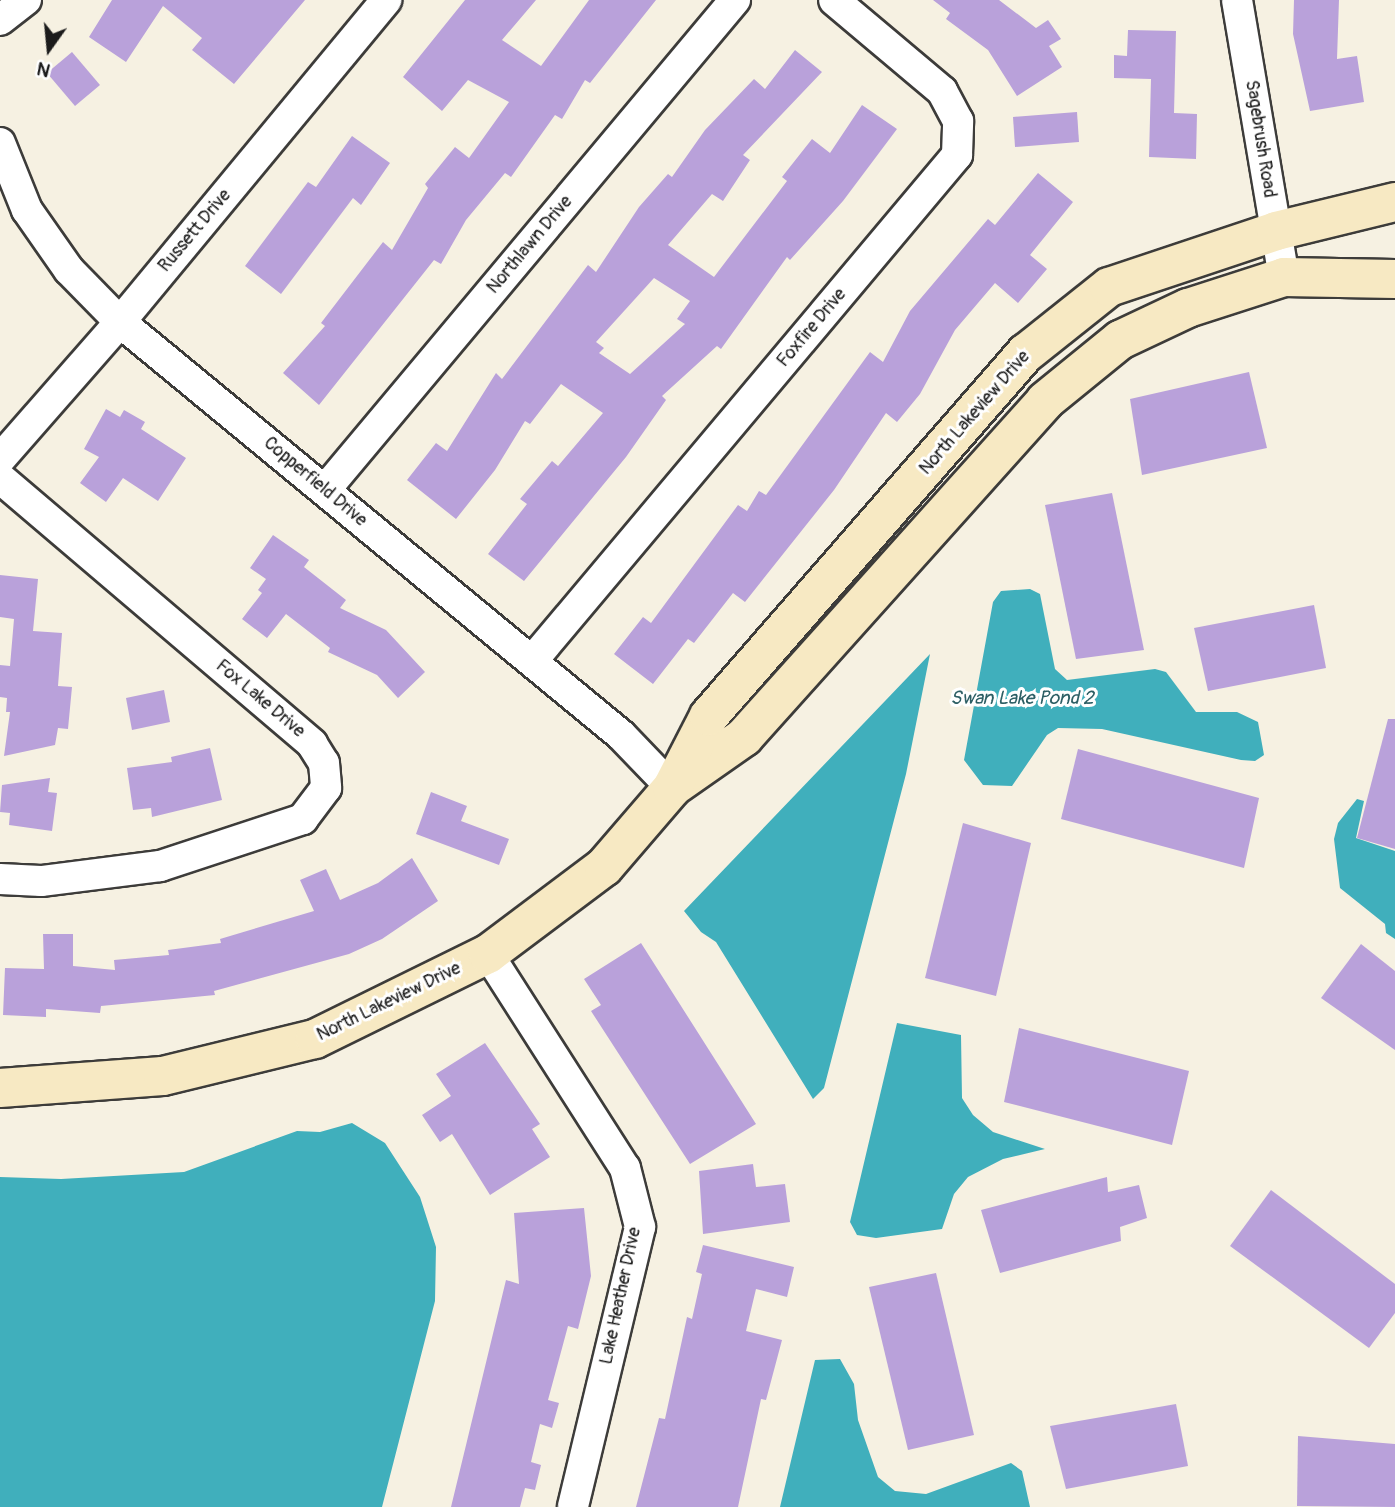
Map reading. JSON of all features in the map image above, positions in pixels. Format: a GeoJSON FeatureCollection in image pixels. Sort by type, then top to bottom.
{"type":"FeatureCollection","features":[{"type":"Feature","properties":{"kind":"street"},"geometry":{"type":"LineString","coordinates":[[0,20],[26,0]]}},
{"type":"Feature","properties":{"kind":"street","name":"Russett Drive"},"geometry":{"type":"LineString","coordinates":[[0,459],[120,322],[386,0]]}},
{"type":"Feature","properties":{"kind":"street","name":"Northlawn Drive"},"geometry":{"type":"LineString","coordinates":[[325,490],[735,0]]}},
{"type":"Feature","properties":{"kind":"street","name":"Foxfire Drive"},"geometry":{"type":"LineString","coordinates":[[532,661],[957,155],[958,121],[942,92],[834,0]]}},
{"type":"Feature","properties":{"kind":"street","name":"Sagebrush Road"},"geometry":{"type":"LineString","coordinates":[[1237,0],[1284,277]]}},
{"type":"Feature","properties":{"kind":"street","name":"Copperfield Drive"},"geometry":{"type":"LineString","coordinates":[[0,143],[27,210],[69,270],[120,322],[621,735],[672,788]]}},
{"type":"Feature","properties":{"kind":"street","name":"North Lakeview Drive"},"geometry":{"type":"LineString","coordinates":[[0,1088],[163,1076],[315,1039],[488,954],[604,867],[672,788],[709,716],[1026,353],[1110,288],[1276,231],[1395,202]]}},
{"type":"Feature","properties":{"kind":"street","name":"North Lakeview Drive"},"geometry":{"type":"LineString","coordinates":[[672,788],[744,737],[1045,401],[1120,340],[1188,307],[1284,277],[1395,279]]}},
{"type":"Feature","properties":{"kind":"street"},"geometry":{"type":"LineString","coordinates":[[922,473],[953,501]]}},
{"type":"Feature","properties":{"kind":"street","name":"Fox Lake Drive"},"geometry":{"type":"LineString","coordinates":[[0,478],[312,744],[324,763],[326,788],[303,819],[160,866],[41,881],[0,879]]}},
{"type":"Feature","properties":{"kind":"street","name":"Lake Heather Drive"},"geometry":{"type":"LineString","coordinates":[[488,954],[625,1168],[640,1227],[573,1507]]}},
{"type":"Feature","properties":{"kind":"water","name":"Swan Lake Pond 2"},"geometry":{"type":"Polygon","coordinates":[[[1030,589],[1040,594],[1055,669],[1067,680],[1155,669],[1166,672],[1196,712],[1237,712],[1258,722],[1264,755],[1255,761],[1241,760],[1102,729],[1058,728],[1047,735],[1012,786],[983,785],[964,760],[993,602],[1001,591],[1030,589]]]}},
{"type":"Feature","properties":{"kind":"water"},"geometry":{"type":"Polygon","coordinates":[[[930,654],[906,774],[824,1088],[813,1099],[716,942],[701,932],[684,911],[930,654]]]}},
{"type":"Feature","properties":{"kind":"water"},"geometry":{"type":"Polygon","coordinates":[[[1357,799],[1364,801],[1356,838],[1395,851],[1395,939],[1386,933],[1385,924],[1340,888],[1334,839],[1338,823],[1357,799]]]}},
{"type":"Feature","properties":{"kind":"water"},"geometry":{"type":"Polygon","coordinates":[[[897,1023],[961,1035],[962,1098],[973,1115],[993,1132],[1045,1149],[1003,1159],[968,1177],[954,1194],[942,1229],[876,1238],[857,1235],[850,1222],[897,1023]]]}},
{"type":"Feature","properties":{"kind":"water"},"geometry":{"type":"Polygon","coordinates":[[[352,1123],[385,1143],[420,1197],[436,1247],[435,1301],[382,1507],[0,1507],[0,1177],[61,1179],[184,1172],[297,1131],[320,1132],[352,1123]]]}},
{"type":"Feature","properties":{"kind":"water"},"geometry":{"type":"Polygon","coordinates":[[[840,1359],[854,1384],[858,1420],[878,1477],[895,1491],[926,1494],[1011,1463],[1022,1471],[1030,1507],[780,1507],[815,1360],[840,1359]]]}},
{"type":"Feature","properties":{"kind":"building"},"geometry":{"type":"Polygon","coordinates":[[[112,0],[305,0],[234,84],[192,50],[202,38],[163,6],[126,62],[89,37],[112,0]]]}},
{"type":"Feature","properties":{"kind":"building"},"geometry":{"type":"Polygon","coordinates":[[[465,0],[536,0],[502,40],[541,66],[589,0],[656,0],[590,83],[585,80],[562,119],[555,115],[511,177],[505,173],[466,220],[441,264],[434,260],[319,405],[283,373],[325,326],[321,323],[383,242],[392,250],[428,188],[425,184],[455,147],[469,158],[509,102],[468,80],[442,111],[403,77],[465,0]]]}},
{"type":"Feature","properties":{"kind":"building"},"geometry":{"type":"Polygon","coordinates":[[[933,0],[999,0],[1036,28],[1048,20],[1061,39],[1049,46],[1062,67],[1017,96],[988,50],[946,19],[950,13],[933,0]]]}},
{"type":"Feature","properties":{"kind":"building"},"geometry":{"type":"Polygon","coordinates":[[[1294,0],[1339,0],[1337,59],[1357,56],[1364,102],[1310,111],[1293,34],[1294,0]]]}},
{"type":"Feature","properties":{"kind":"building"},"geometry":{"type":"Polygon","coordinates":[[[1128,30],[1176,31],[1174,113],[1197,114],[1196,159],[1149,157],[1151,79],[1114,78],[1114,55],[1127,56],[1128,30]]]}},
{"type":"Feature","properties":{"kind":"building"},"geometry":{"type":"Polygon","coordinates":[[[795,50],[822,72],[743,155],[750,160],[723,201],[712,194],[668,245],[714,277],[787,181],[782,177],[812,139],[830,153],[862,105],[897,129],[843,201],[790,260],[787,257],[721,349],[717,346],[662,396],[666,400],[626,457],[524,581],[488,554],[527,504],[520,499],[552,461],[558,466],[603,413],[561,384],[530,424],[525,421],[495,470],[456,519],[407,480],[436,443],[447,451],[496,373],[502,379],[588,265],[596,272],[639,207],[668,174],[672,177],[705,130],[754,79],[765,89],[795,50]],[[654,278],[596,342],[604,348],[599,353],[630,374],[685,324],[677,319],[690,301],[654,278]]]}},
{"type":"Feature","properties":{"kind":"building"},"geometry":{"type":"Polygon","coordinates":[[[72,52],[100,85],[75,106],[47,73],[72,52]]]}},
{"type":"Feature","properties":{"kind":"building"},"geometry":{"type":"Polygon","coordinates":[[[1077,112],[1079,142],[1015,147],[1013,117],[1077,112]]]}},
{"type":"Feature","properties":{"kind":"building"},"geometry":{"type":"Polygon","coordinates":[[[352,136],[390,163],[361,205],[353,198],[281,294],[245,266],[308,182],[316,187],[352,136]]]}},
{"type":"Feature","properties":{"kind":"building"},"geometry":{"type":"Polygon","coordinates":[[[1038,173],[1073,202],[1030,255],[1047,269],[1018,303],[995,283],[955,330],[920,394],[897,422],[886,413],[834,490],[745,602],[733,593],[694,643],[688,639],[653,684],[614,654],[643,617],[651,623],[738,505],[747,511],[759,491],[766,495],[870,352],[883,362],[910,311],[988,219],[995,225],[1038,173]]]}},
{"type":"Feature","properties":{"kind":"building"},"geometry":{"type":"Polygon","coordinates":[[[1249,372],[1267,448],[1142,475],[1130,399],[1249,372]]]}},
{"type":"Feature","properties":{"kind":"building"},"geometry":{"type":"Polygon","coordinates":[[[106,409],[120,417],[124,410],[145,422],[141,429],[186,458],[158,501],[123,478],[106,502],[80,483],[99,457],[84,449],[106,409]]]}},
{"type":"Feature","properties":{"kind":"building"},"geometry":{"type":"Polygon","coordinates":[[[1112,493],[1144,650],[1076,659],[1045,505],[1112,493]]]}},
{"type":"Feature","properties":{"kind":"building"},"geometry":{"type":"Polygon","coordinates":[[[273,535],[309,560],[304,567],[346,600],[340,608],[386,630],[425,672],[398,698],[377,675],[328,652],[330,648],[286,614],[267,638],[242,619],[262,593],[258,590],[266,579],[250,568],[273,535]]]}},
{"type":"Feature","properties":{"kind":"building"},"geometry":{"type":"Polygon","coordinates":[[[0,575],[38,579],[33,631],[62,633],[58,686],[72,687],[68,729],[58,728],[55,745],[4,756],[10,712],[6,712],[7,698],[0,697],[0,665],[10,666],[14,619],[0,617],[0,575]]]}},
{"type":"Feature","properties":{"kind":"building"},"geometry":{"type":"Polygon","coordinates":[[[1314,605],[1326,668],[1208,691],[1194,628],[1314,605]]]}},
{"type":"Feature","properties":{"kind":"building"},"geometry":{"type":"Polygon","coordinates":[[[164,690],[170,722],[132,730],[126,698],[164,690]]]}},
{"type":"Feature","properties":{"kind":"building"},"geometry":{"type":"Polygon","coordinates":[[[1388,719],[1395,719],[1395,849],[1357,838],[1388,719]]]}},
{"type":"Feature","properties":{"kind":"building"},"geometry":{"type":"Polygon","coordinates":[[[210,748],[222,800],[152,817],[151,808],[133,810],[127,768],[172,762],[171,757],[210,748]]]}},
{"type":"Feature","properties":{"kind":"building"},"geometry":{"type":"Polygon","coordinates":[[[1078,749],[1259,798],[1244,868],[1061,819],[1078,749]]]}},
{"type":"Feature","properties":{"kind":"building"},"geometry":{"type":"Polygon","coordinates":[[[50,778],[48,792],[57,793],[52,831],[9,825],[10,813],[0,812],[2,785],[50,778]]]}},
{"type":"Feature","properties":{"kind":"building"},"geometry":{"type":"Polygon","coordinates":[[[431,792],[467,806],[461,821],[509,839],[499,865],[416,834],[431,792]]]}},
{"type":"Feature","properties":{"kind":"building"},"geometry":{"type":"Polygon","coordinates":[[[963,823],[1031,843],[996,996],[925,978],[963,823]]]}},
{"type":"Feature","properties":{"kind":"building"},"geometry":{"type":"Polygon","coordinates":[[[412,858],[438,901],[382,939],[349,954],[214,991],[215,995],[101,1006],[100,1013],[46,1009],[46,1017],[3,1015],[5,968],[44,969],[43,934],[73,934],[73,966],[115,970],[114,960],[169,955],[168,950],[221,943],[220,939],[314,911],[300,880],[326,869],[340,900],[378,883],[412,858]]]}},
{"type":"Feature","properties":{"kind":"building"},"geometry":{"type":"Polygon","coordinates":[[[641,943],[756,1124],[690,1164],[591,1011],[601,1005],[584,979],[641,943]]]}},
{"type":"Feature","properties":{"kind":"building"},"geometry":{"type":"Polygon","coordinates":[[[1361,944],[1395,971],[1395,1050],[1321,998],[1361,944]]]}},
{"type":"Feature","properties":{"kind":"building"},"geometry":{"type":"Polygon","coordinates":[[[1019,1028],[1189,1071],[1172,1145],[1004,1102],[1019,1028]]]}},
{"type":"Feature","properties":{"kind":"building"},"geometry":{"type":"Polygon","coordinates":[[[485,1043],[540,1124],[532,1129],[550,1157],[490,1195],[452,1134],[440,1142],[422,1115],[451,1096],[436,1074],[485,1043]]]}},
{"type":"Feature","properties":{"kind":"building"},"geometry":{"type":"Polygon","coordinates":[[[753,1164],[756,1187],[785,1184],[790,1222],[703,1234],[699,1171],[753,1164]]]}},
{"type":"Feature","properties":{"kind":"building"},"geometry":{"type":"Polygon","coordinates":[[[1107,1177],[1108,1192],[1139,1185],[1147,1218],[1120,1227],[1121,1241],[1000,1273],[981,1210],[1107,1177]]]}},
{"type":"Feature","properties":{"kind":"building"},"geometry":{"type":"Polygon","coordinates":[[[1271,1190],[1395,1284],[1395,1313],[1369,1348],[1230,1246],[1271,1190]]]}},
{"type":"Feature","properties":{"kind":"building"},"geometry":{"type":"Polygon","coordinates":[[[584,1208],[591,1276],[578,1329],[568,1326],[548,1400],[559,1403],[552,1428],[540,1424],[531,1462],[541,1465],[535,1490],[525,1488],[520,1507],[451,1507],[506,1280],[519,1284],[514,1213],[584,1208]]]}},
{"type":"Feature","properties":{"kind":"building"},"geometry":{"type":"Polygon","coordinates":[[[703,1245],[794,1267],[787,1297],[756,1289],[746,1331],[782,1340],[766,1400],[761,1399],[738,1507],[636,1507],[659,1418],[665,1419],[687,1317],[692,1319],[702,1274],[696,1272],[703,1245]]]}},
{"type":"Feature","properties":{"kind":"building"},"geometry":{"type":"Polygon","coordinates":[[[936,1273],[974,1435],[908,1450],[869,1287],[936,1273]]]}},
{"type":"Feature","properties":{"kind":"building"},"geometry":{"type":"Polygon","coordinates":[[[1176,1404],[1188,1466],[1066,1489],[1050,1426],[1176,1404]]]}},
{"type":"Feature","properties":{"kind":"building"},"geometry":{"type":"Polygon","coordinates":[[[1298,1436],[1395,1444],[1395,1507],[1297,1506],[1298,1436]]]}}]}
